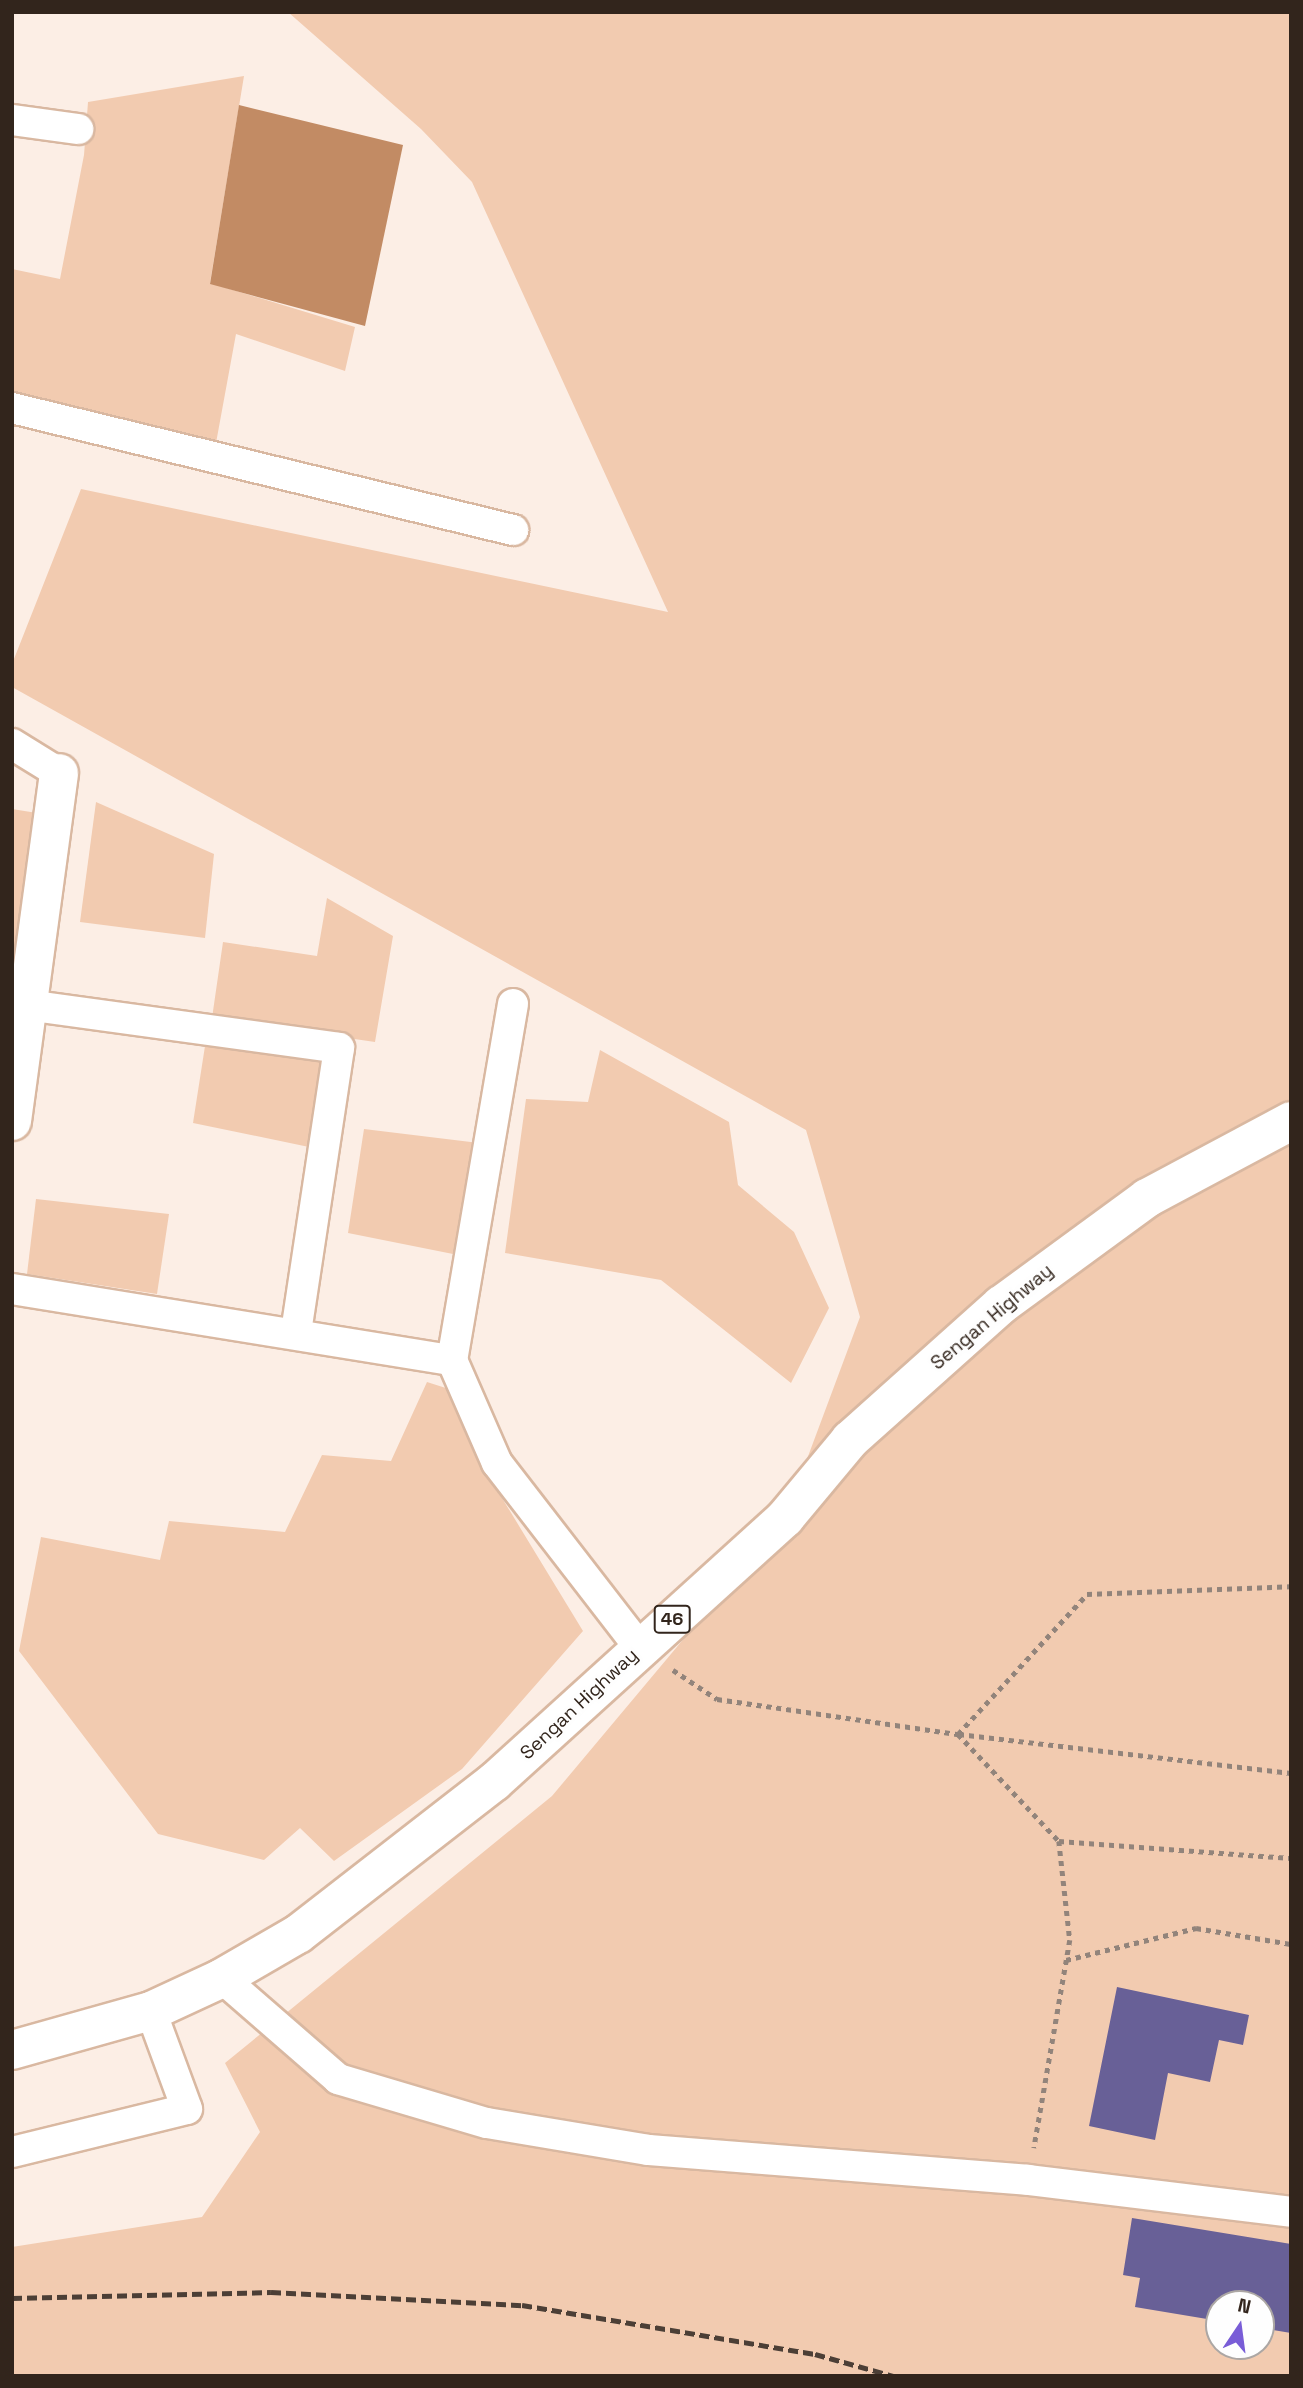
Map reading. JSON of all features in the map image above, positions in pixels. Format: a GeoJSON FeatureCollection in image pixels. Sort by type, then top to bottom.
{"type":"FeatureCollection","features":[{"type":"Feature","properties":{"kind":"main road"},"geometry":{"type":"LineString","coordinates":[[12,1121],[20,1004],[59,773]]}},
{"type":"Feature","properties":{"kind":"main road","name":"Sengan Highway"},"geometry":{"type":"LineString","coordinates":[[12,2050],[151,2011],[222,1978],[298,1934],[494,1782],[785,1518],[850,1440],[1001,1305],[1147,1198],[1291,1121]]}},
{"type":"Feature","properties":{"kind":"street"},"geometry":{"type":"LineString","coordinates":[[12,120],[78,129]]}},
{"type":"Feature","properties":{"kind":"street"},"geometry":{"type":"LineString","coordinates":[[12,408],[513,530]]}},
{"type":"Feature","properties":{"kind":"street"},"geometry":{"type":"LineString","coordinates":[[12,744],[59,773]]}},
{"type":"Feature","properties":{"kind":"street"},"geometry":{"type":"LineString","coordinates":[[20,1004],[339,1048],[296,1333]]}},
{"type":"Feature","properties":{"kind":"street"},"geometry":{"type":"LineString","coordinates":[[513,1004],[452,1360],[497,1463],[640,1648]]}},
{"type":"Feature","properties":{"kind":"street"},"geometry":{"type":"LineString","coordinates":[[12,1289],[452,1360]]}},
{"type":"Feature","properties":{"kind":"street"},"geometry":{"type":"LineString","coordinates":[[222,1978],[338,2079],[487,2123],[648,2150],[1028,2180],[1291,2212]]}},
{"type":"Feature","properties":{"kind":"street"},"geometry":{"type":"LineString","coordinates":[[12,2152],[187,2109],[151,2011]]}},
{"type":"Feature","properties":{"kind":"path"},"geometry":{"type":"LineString","coordinates":[[958,1734],[1087,1594],[1291,1587]]}},
{"type":"Feature","properties":{"kind":"path"},"geometry":{"type":"LineString","coordinates":[[640,1648],[717,1699],[958,1734],[1291,1773]]}},
{"type":"Feature","properties":{"kind":"path"},"geometry":{"type":"LineString","coordinates":[[958,1734],[1059,1841],[1070,1940],[1028,2180]]}},
{"type":"Feature","properties":{"kind":"path"},"geometry":{"type":"LineString","coordinates":[[1059,1841],[1291,1858]]}},
{"type":"Feature","properties":{"kind":"path"},"geometry":{"type":"LineString","coordinates":[[1066,1961],[1196,1928],[1291,1944]]}},
{"type":"Feature","properties":{"kind":"shaded area"},"geometry":{"type":"Polygon","coordinates":[[[288,12],[1291,12],[1291,2376],[12,2376],[12,2247],[202,2217],[260,2132],[225,2063],[552,1796],[785,1518],[860,1317],[806,1130],[12,687],[12,664],[81,489],[668,612],[472,182],[421,129],[288,12]]]}},
{"type":"Feature","properties":{"kind":"shaded area"},"geometry":{"type":"Polygon","coordinates":[[[244,76],[210,283],[355,327],[345,371],[236,334],[216,443],[12,393],[12,269],[60,279],[84,155],[88,102],[244,76]]]}},
{"type":"Feature","properties":{"kind":"shaded area"},"geometry":{"type":"Polygon","coordinates":[[[239,105],[403,145],[365,326],[210,284],[239,105]]]}},
{"type":"Feature","properties":{"kind":"shaded area"},"geometry":{"type":"Polygon","coordinates":[[[96,802],[214,854],[205,938],[80,922],[96,802]]]}},
{"type":"Feature","properties":{"kind":"shaded area"},"geometry":{"type":"Polygon","coordinates":[[[12,809],[37,813],[12,992],[12,809]]]}},
{"type":"Feature","properties":{"kind":"shaded area"},"geometry":{"type":"Polygon","coordinates":[[[327,898],[393,936],[375,1042],[212,1018],[223,942],[317,956],[327,898]]]}},
{"type":"Feature","properties":{"kind":"shaded area"},"geometry":{"type":"Polygon","coordinates":[[[205,1046],[323,1062],[309,1147],[193,1123],[205,1046]]]}},
{"type":"Feature","properties":{"kind":"shaded area"},"geometry":{"type":"Polygon","coordinates":[[[600,1050],[729,1122],[738,1185],[794,1232],[829,1308],[791,1383],[661,1280],[505,1253],[526,1099],[588,1102],[600,1050]]]}},
{"type":"Feature","properties":{"kind":"shaded area"},"geometry":{"type":"Polygon","coordinates":[[[364,1129],[479,1143],[458,1255],[348,1233],[364,1129]]]}},
{"type":"Feature","properties":{"kind":"shaded area"},"geometry":{"type":"Polygon","coordinates":[[[36,1199],[169,1214],[157,1294],[27,1274],[36,1199]]]}},
{"type":"Feature","properties":{"kind":"shaded area"},"geometry":{"type":"Polygon","coordinates":[[[427,1382],[452,1390],[488,1475],[583,1631],[462,1769],[334,1861],[300,1828],[264,1860],[158,1834],[19,1651],[41,1537],[160,1560],[169,1521],[285,1532],[322,1455],[391,1461],[427,1382]]]}},
{"type":"Feature","properties":{"kind":"building"},"geometry":{"type":"Polygon","coordinates":[[[1117,1987],[1249,2015],[1243,2045],[1219,2040],[1210,2082],[1168,2073],[1155,2140],[1089,2126],[1117,1987]]]}},
{"type":"Feature","properties":{"kind":"building"},"geometry":{"type":"Polygon","coordinates":[[[1132,2218],[1291,2244],[1291,2333],[1275,2330],[1275,2290],[1205,2290],[1205,2319],[1135,2307],[1140,2278],[1123,2275],[1132,2218]]]}},
{"type":"Feature","properties":{"kind":"railway"},"geometry":{"type":"LineString","coordinates":[[12,2298],[271,2292],[522,2305],[815,2354],[894,2376]]}}]}
